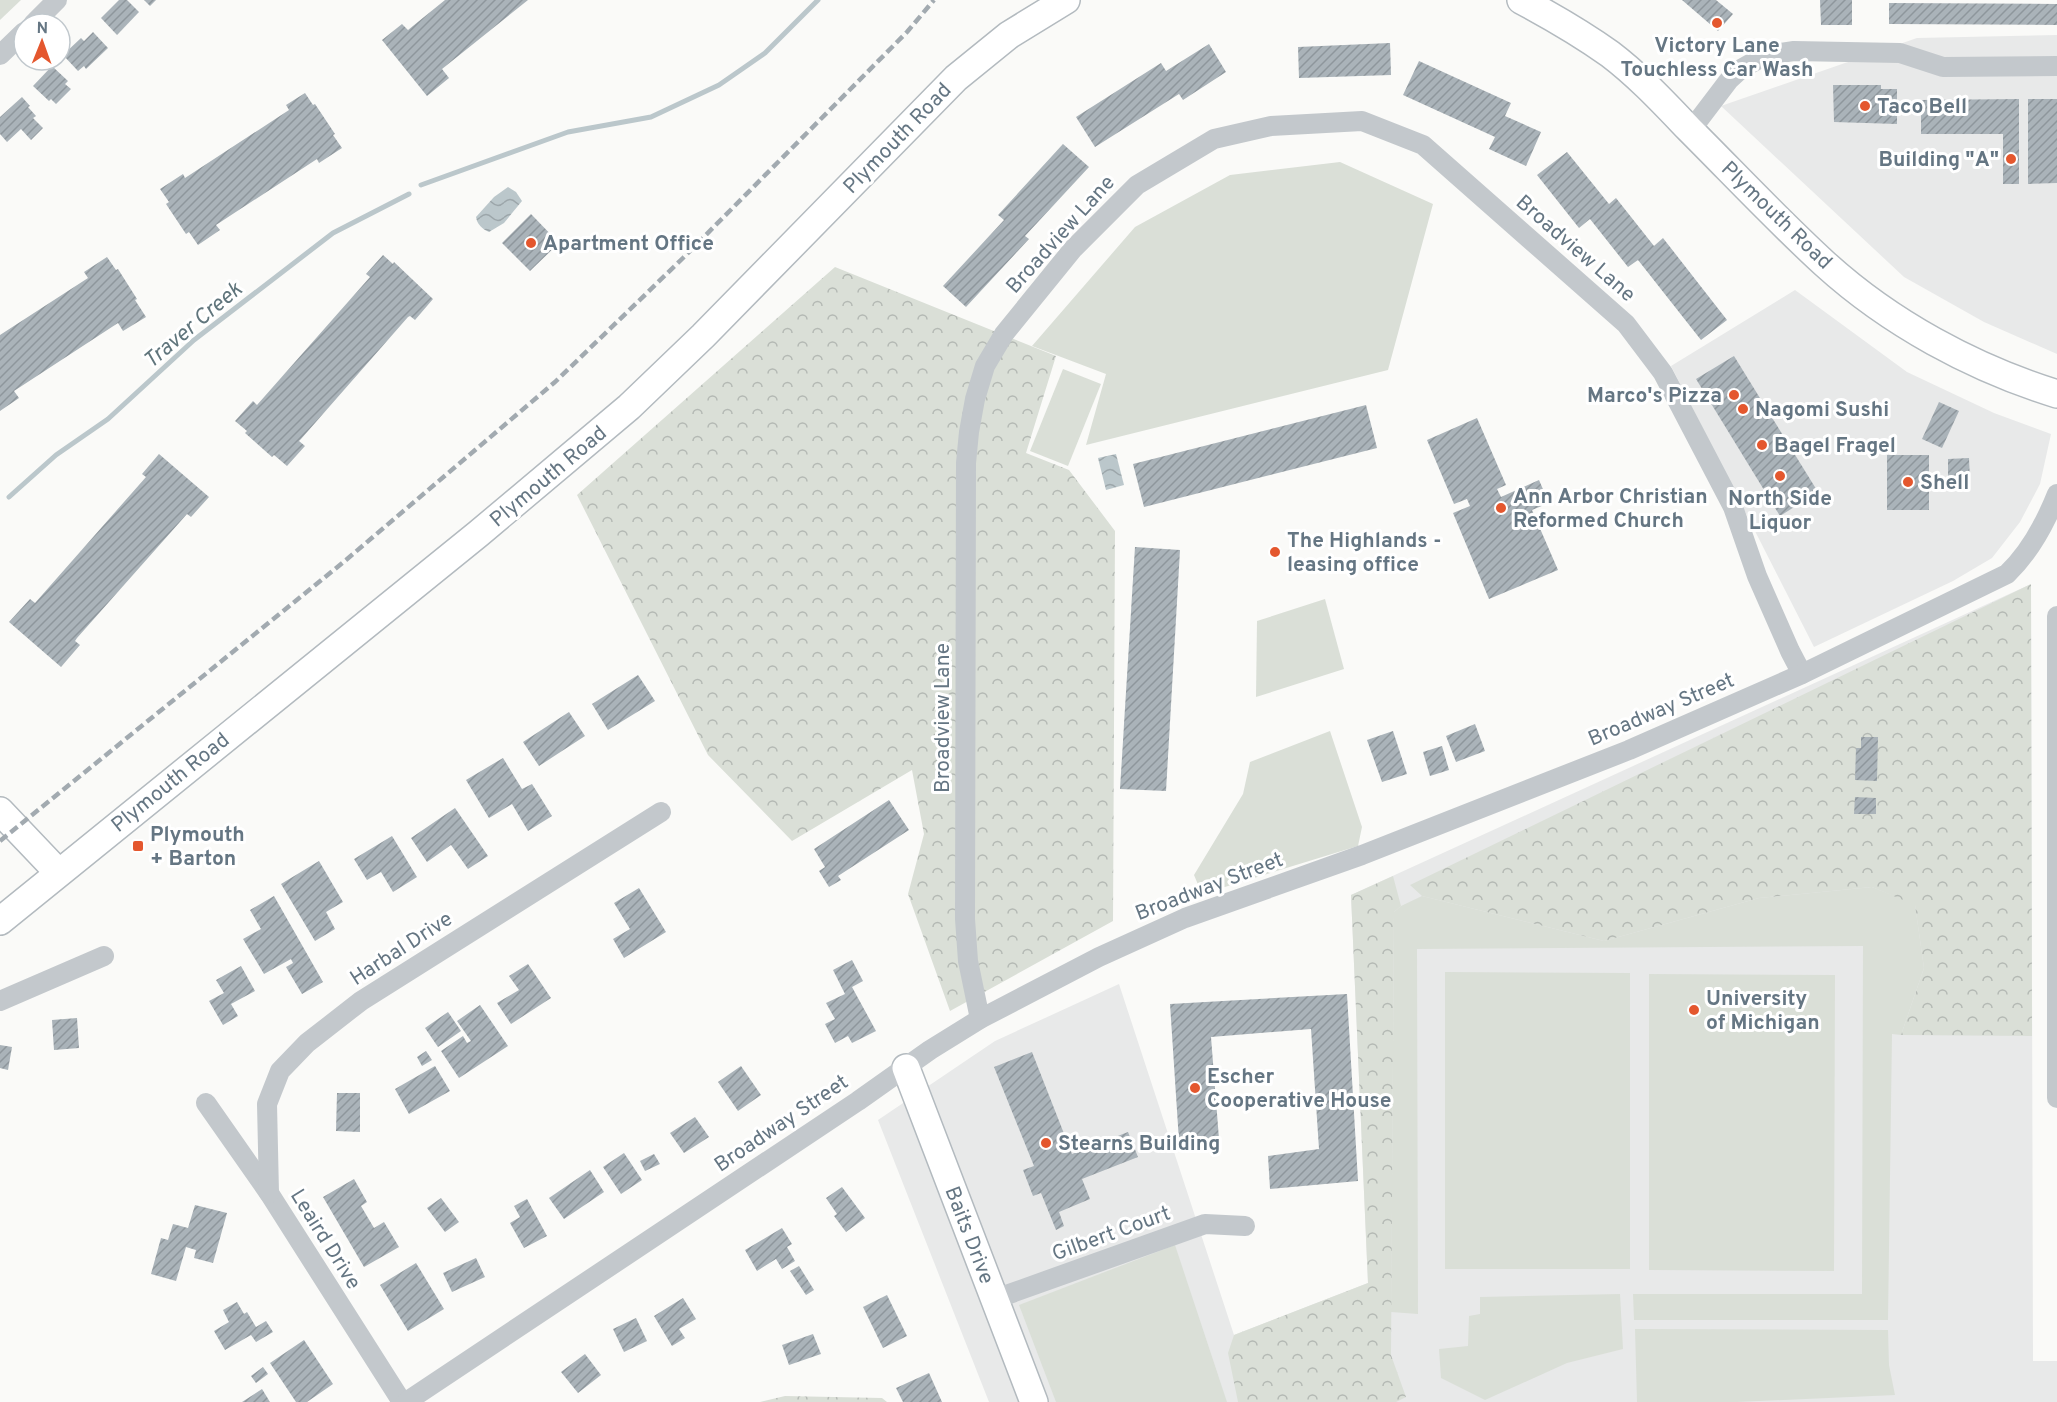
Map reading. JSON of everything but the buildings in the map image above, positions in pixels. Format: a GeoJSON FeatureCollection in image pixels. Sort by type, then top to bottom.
{"type":"FeatureCollection","features":[{"type":"Feature","properties":{"kind":"main road","name":"Plymouth Road"},"geometry":{"type":"LineString","coordinates":[[0,921],[478,534],[629,407],[695,344],[956,78],[1009,35],[1066,0]]}},
{"type":"Feature","properties":{"kind":"main road","name":"Plymouth Road"},"geometry":{"type":"LineString","coordinates":[[1521,0],[1610,54],[1652,90],[1825,264],[1869,300],[1917,332],[1976,362],[2029,385],[2057,394]]}},
{"type":"Feature","properties":{"kind":"main road"},"geometry":{"type":"LineString","coordinates":[[0,812],[58,872]]}},
{"type":"Feature","properties":{"kind":"main road","name":"Baits Drive"},"geometry":{"type":"LineString","coordinates":[[906,1068],[1034,1402]]}},
{"type":"Feature","properties":{"kind":"street"},"geometry":{"type":"LineString","coordinates":[[45,12],[57,0]]}},
{"type":"Feature","properties":{"kind":"street"},"geometry":{"type":"LineString","coordinates":[[0,55],[12,44]]}},
{"type":"Feature","properties":{"kind":"street"},"geometry":{"type":"LineString","coordinates":[[1691,130],[1729,80],[1741,69],[1766,55],[1794,51],[1900,53],[1943,67],[2057,66]]}},
{"type":"Feature","properties":{"kind":"street","name":"Broadview Lane"},"geometry":{"type":"LineString","coordinates":[[980,1018],[968,962],[965,919],[966,464],[975,399],[985,366],[1004,334],[1073,249],[1137,184],[1214,139],[1271,126],[1362,121],[1423,145],[1626,324],[1663,373],[1733,507],[1757,576],[1802,674]]}},
{"type":"Feature","properties":{"kind":"street","name":"Broadway Street"},"geometry":{"type":"LineString","coordinates":[[404,1402],[980,1018],[1099,957],[1185,918],[1362,855],[1629,750],[1802,674],[2007,574],[2029,549],[2049,514],[2057,494]]}},
{"type":"Feature","properties":{"kind":"street"},"geometry":{"type":"LineString","coordinates":[[2057,616],[2057,1098]]}},
{"type":"Feature","properties":{"kind":"street","name":"Harbal Drive"},"geometry":{"type":"LineString","coordinates":[[269,1193],[267,1104],[280,1071],[307,1043],[361,1001],[662,812]]}},
{"type":"Feature","properties":{"kind":"street"},"geometry":{"type":"LineString","coordinates":[[0,1001],[104,956]]}},
{"type":"Feature","properties":{"kind":"street","name":"Leaird Drive"},"geometry":{"type":"LineString","coordinates":[[206,1103],[269,1193],[404,1402]]}},
{"type":"Feature","properties":{"kind":"street","name":"Gilbert Court"},"geometry":{"type":"LineString","coordinates":[[995,1299],[1205,1224],[1245,1226]]}},
{"type":"Feature","properties":{"kind":"shaded area"},"geometry":{"type":"Polygon","coordinates":[[[2057,35],[2057,354],[1984,322],[1904,277],[1721,106],[1917,38],[2057,35]]]}},
{"type":"Feature","properties":{"kind":"shaded area"},"geometry":{"type":"Polygon","coordinates":[[[1795,290],[1907,372],[1994,413],[2051,434],[2040,484],[2020,522],[1992,558],[1953,581],[1814,647],[1671,366],[1795,290]]]}},
{"type":"Feature","properties":{"kind":"shaded area","name":"University of Michigan"},"geometry":{"type":"Polygon","coordinates":[[[2031,584],[2033,1361],[2057,1361],[2057,1402],[989,1402],[878,1120],[995,1041],[1119,984],[1234,1335],[1368,1283],[1351,895],[2031,584]]]}},
{"type":"Feature","properties":{"kind":"green space"},"geometry":{"type":"Polygon","coordinates":[[[0,0],[21,0],[0,20],[0,0]]]}},
{"type":"Feature","properties":{"kind":"green space"},"geometry":{"type":"Polygon","coordinates":[[[1340,162],[1433,204],[1388,370],[1086,445],[1106,374],[1032,346],[1135,227],[1230,175],[1340,162]]]}},
{"type":"Feature","properties":{"kind":"green space"},"geometry":{"type":"Polygon","coordinates":[[[835,267],[1056,356],[1026,453],[1069,470],[1115,531],[1113,921],[950,1011],[908,894],[924,834],[912,770],[792,841],[708,755],[577,495],[835,267]]]}},
{"type":"Feature","properties":{"kind":"green space"},"geometry":{"type":"Polygon","coordinates":[[[1063,369],[1101,384],[1068,466],[1030,451],[1063,369]]]}},
{"type":"Feature","properties":{"kind":"green space"},"geometry":{"type":"Polygon","coordinates":[[[2031,584],[2032,1036],[1901,1035],[1924,968],[1915,905],[1872,887],[1759,898],[1604,941],[1422,896],[1410,885],[2031,584]]]}},
{"type":"Feature","properties":{"kind":"green space"},"geometry":{"type":"Polygon","coordinates":[[[1325,599],[1344,669],[1256,697],[1257,621],[1325,599]]]}},
{"type":"Feature","properties":{"kind":"green space"},"geometry":{"type":"Polygon","coordinates":[[[1330,731],[1362,827],[1358,846],[1202,894],[1194,875],[1243,794],[1250,762],[1330,731]]]}},
{"type":"Feature","properties":{"kind":"green space"},"geometry":{"type":"Polygon","coordinates":[[[1393,876],[1401,906],[1394,912],[1391,1355],[1406,1397],[1396,1402],[1238,1402],[1228,1353],[1234,1335],[1368,1283],[1351,895],[1393,876]]]}},
{"type":"Feature","properties":{"kind":"green space"},"geometry":{"type":"Polygon","coordinates":[[[1872,887],[1915,904],[1924,968],[1901,1035],[1892,1034],[1888,1320],[1634,1320],[1633,1294],[1862,1294],[1863,946],[1417,949],[1418,1314],[1391,1312],[1394,912],[1422,896],[1604,941],[1759,898],[1872,887]]]}},
{"type":"Feature","properties":{"kind":"green space"},"geometry":{"type":"Polygon","coordinates":[[[1445,972],[1630,973],[1630,1269],[1445,1269],[1445,972]]]}},
{"type":"Feature","properties":{"kind":"green space"},"geometry":{"type":"Polygon","coordinates":[[[1649,974],[1835,975],[1834,1271],[1649,1270],[1649,974]]]}},
{"type":"Feature","properties":{"kind":"green space"},"geometry":{"type":"Polygon","coordinates":[[[1175,1245],[1227,1402],[1056,1402],[1019,1305],[1175,1245]]]}},
{"type":"Feature","properties":{"kind":"green space"},"geometry":{"type":"Polygon","coordinates":[[[1620,1294],[1623,1349],[1567,1363],[1485,1400],[1441,1378],[1439,1349],[1468,1346],[1469,1316],[1480,1314],[1480,1297],[1620,1294]]]}},
{"type":"Feature","properties":{"kind":"green space"},"geometry":{"type":"Polygon","coordinates":[[[1635,1329],[1888,1330],[1889,1365],[1895,1395],[1737,1402],[1637,1402],[1635,1329]]]}},
{"type":"Feature","properties":{"kind":"green space"},"geometry":{"type":"Polygon","coordinates":[[[785,1396],[882,1398],[887,1402],[760,1402],[785,1396]]]}},
{"type":"Feature","properties":{"kind":"water"},"geometry":{"type":"Polygon","coordinates":[[[508,187],[516,192],[522,201],[504,223],[489,232],[480,226],[476,217],[494,197],[508,187]]]}},
{"type":"Feature","properties":{"kind":"water"},"geometry":{"type":"Polygon","coordinates":[[[1116,454],[1124,485],[1106,490],[1098,458],[1116,454]]]}},
{"type":"Feature","properties":{"kind":"waterway","name":"Traver Creek"},"geometry":{"type":"LineString","coordinates":[[421,185],[568,132],[651,117],[719,85],[765,53],[818,0]]}},
{"type":"Feature","properties":{"kind":"waterway","name":"Traver Creek"},"geometry":{"type":"LineString","coordinates":[[9,497],[56,455],[108,419],[194,340],[333,233],[409,194]]}},
{"type":"Feature","properties":{"kind":"railway"},"geometry":{"type":"LineString","coordinates":[[0,841],[346,560],[555,382],[683,258],[907,32],[934,0]]}},
{"type":"Feature","properties":{"kind":"place","name":"Victory Lane Touchless Car Wash"},"geometry":{"type":"Point","coordinates":[1717,23]}},
{"type":"Feature","properties":{"kind":"place","name":"Taco Bell"},"geometry":{"type":"Point","coordinates":[1865,106]}},
{"type":"Feature","properties":{"kind":"place","name":"Building \"A\""},"geometry":{"type":"Point","coordinates":[2011,159]}},
{"type":"Feature","properties":{"kind":"place","name":"Apartment Office"},"geometry":{"type":"Point","coordinates":[531,243]}},
{"type":"Feature","properties":{"kind":"place","name":"Marco's Pizza"},"geometry":{"type":"Point","coordinates":[1734,395]}},
{"type":"Feature","properties":{"kind":"place","name":"Nagomi Sushi"},"geometry":{"type":"Point","coordinates":[1743,409]}},
{"type":"Feature","properties":{"kind":"place","name":"Bagel Fragel"},"geometry":{"type":"Point","coordinates":[1762,445]}},
{"type":"Feature","properties":{"kind":"place","name":"North Side Liquor"},"geometry":{"type":"Point","coordinates":[1780,476]}},
{"type":"Feature","properties":{"kind":"place","name":"Shell"},"geometry":{"type":"Point","coordinates":[1908,482]}},
{"type":"Feature","properties":{"kind":"place","name":"Ann Arbor Christian Reformed Church"},"geometry":{"type":"Point","coordinates":[1501,508]}},
{"type":"Feature","properties":{"kind":"place","name":"The Highlands - leasing office"},"geometry":{"type":"Point","coordinates":[1275,552]}},
{"type":"Feature","properties":{"kind":"place","name":"Plymouth + Barton"},"geometry":{"type":"Point","coordinates":[138,846]}},
{"type":"Feature","properties":{"kind":"place","name":"University of Michigan"},"geometry":{"type":"Point","coordinates":[1694,1010]}},
{"type":"Feature","properties":{"kind":"place","name":"Escher Cooperative House"},"geometry":{"type":"Point","coordinates":[1195,1088]}},
{"type":"Feature","properties":{"kind":"place","name":"Stearns Building"},"geometry":{"type":"Point","coordinates":[1046,1143]}}]}
